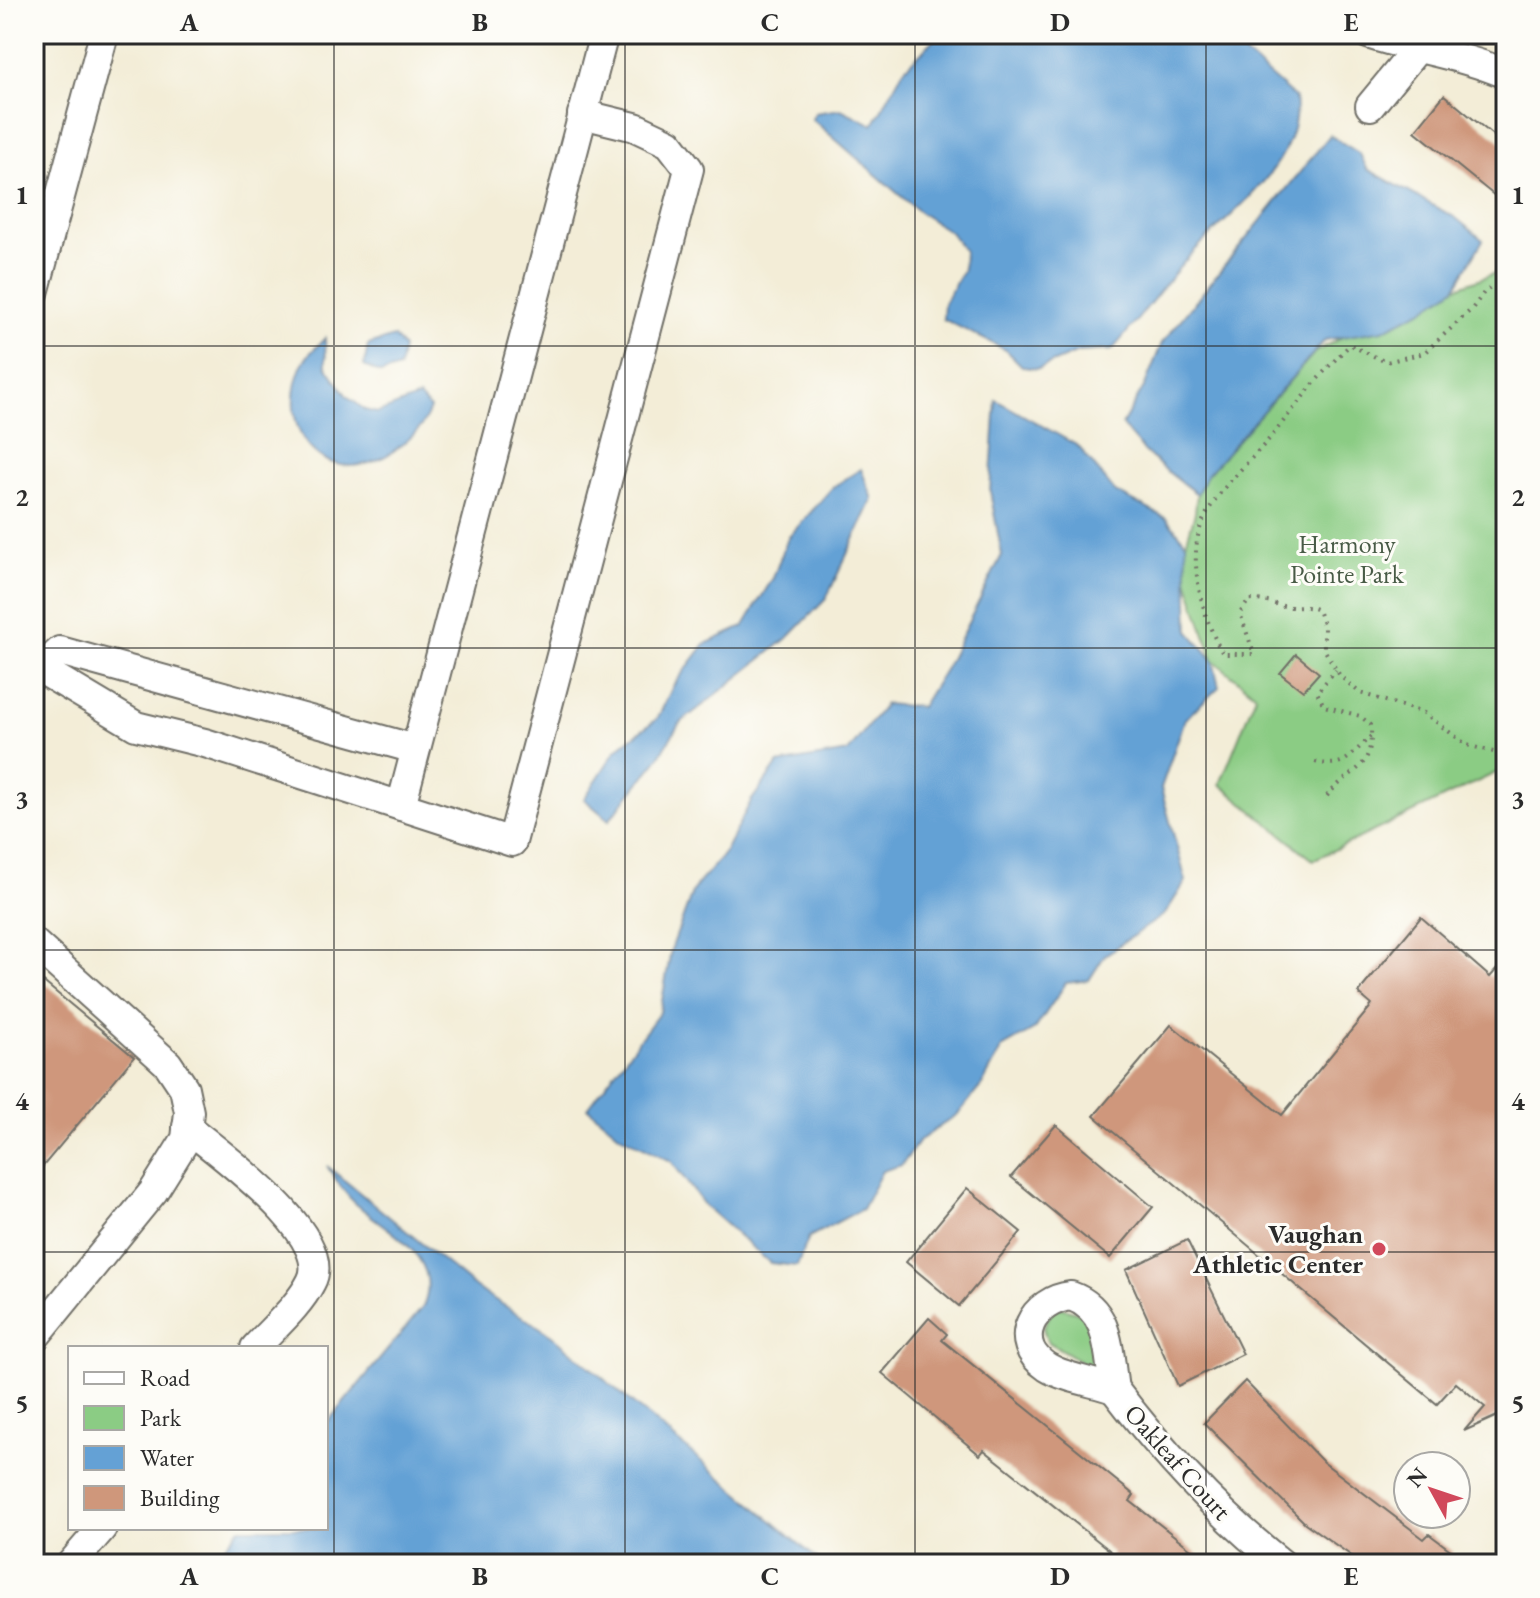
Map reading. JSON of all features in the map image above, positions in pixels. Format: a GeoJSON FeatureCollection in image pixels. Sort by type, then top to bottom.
{"type":"FeatureCollection","features":[{"type":"Feature","properties":{"kind":"street"},"geometry":{"type":"LineString","coordinates":[[34,293],[104,34]]}},
{"type":"Feature","properties":{"kind":"street"},"geometry":{"type":"LineString","coordinates":[[401,806],[604,34]]}},
{"type":"Feature","properties":{"kind":"street"},"geometry":{"type":"LineString","coordinates":[[1368,34],[1422,42],[1506,74]]}},
{"type":"Feature","properties":{"kind":"street"},"geometry":{"type":"LineString","coordinates":[[1370,106],[1422,42]]}},
{"type":"Feature","properties":{"kind":"street"},"geometry":{"type":"LineString","coordinates":[[415,749],[60,651],[37,667],[136,726],[205,743],[512,842],[689,169],[669,143],[635,127],[582,114]]}},
{"type":"Feature","properties":{"kind":"street"},"geometry":{"type":"LineString","coordinates":[[34,943],[168,1064],[184,1088],[189,1112],[186,1139],[153,1192],[34,1338]]}},
{"type":"Feature","properties":{"kind":"street"},"geometry":{"type":"LineString","coordinates":[[187,1127],[291,1217],[309,1243],[316,1265],[311,1282],[257,1346]]}},
{"type":"Feature","properties":{"kind":"street","name":"Oakleaf Court"},"geometry":{"type":"LineString","coordinates":[[1114,1389],[1155,1442],[1236,1526],[1282,1564]]}},
{"type":"Feature","properties":{"kind":"street"},"geometry":{"type":"LineString","coordinates":[[71,1564],[100,1530]]}},
{"type":"Feature","properties":{"kind":"path"},"geometry":{"type":"LineString","coordinates":[[1501,754],[1467,745],[1424,713],[1360,693],[1336,670],[1324,649],[1324,627],[1318,610],[1305,604],[1292,607],[1265,599],[1249,600],[1240,613],[1254,654],[1223,654],[1212,635],[1203,604],[1198,535],[1231,482],[1350,345],[1386,362],[1424,353],[1472,309],[1485,291],[1506,280]]}},
{"type":"Feature","properties":{"kind":"path"},"geometry":{"type":"LineString","coordinates":[[1327,796],[1345,775],[1368,761],[1372,735],[1371,725],[1360,716],[1324,706],[1317,692],[1336,670]]}},
{"type":"Feature","properties":{"kind":"path"},"geometry":{"type":"LineString","coordinates":[[1315,762],[1333,766],[1347,760],[1372,735]]}},
{"type":"Feature","properties":{"kind":"path"},"geometry":{"type":"LineString","coordinates":[[1506,745],[1501,754],[1506,781]]}},
{"type":"Feature","properties":{"kind":"green space","name":"Harmony Pointe Park"},"geometry":{"type":"Polygon","coordinates":[[[1506,269],[1506,768],[1313,860],[1220,784],[1256,695],[1213,660],[1181,560],[1195,513],[1198,485],[1315,352],[1384,314],[1506,269]]]}},
{"type":"Feature","properties":{"kind":"green space"},"geometry":{"type":"Polygon","coordinates":[[[1055,1306],[1084,1314],[1098,1356],[1092,1364],[1087,1365],[1047,1341],[1043,1328],[1055,1306]]]}},
{"type":"Feature","properties":{"kind":"water"},"geometry":{"type":"Polygon","coordinates":[[[934,34],[1222,34],[1295,98],[1294,122],[1287,145],[1275,167],[1186,260],[1112,350],[1078,352],[1038,369],[1023,367],[1006,350],[943,319],[944,303],[963,270],[964,251],[950,232],[919,212],[812,119],[815,113],[841,109],[873,125],[904,69],[934,40],[934,34]]]}},
{"type":"Feature","properties":{"kind":"water"},"geometry":{"type":"Polygon","coordinates":[[[1330,135],[1360,154],[1367,169],[1456,218],[1483,240],[1455,288],[1423,310],[1383,330],[1325,340],[1207,475],[1197,494],[1147,453],[1122,425],[1145,385],[1162,343],[1330,135]]]}},
{"type":"Feature","properties":{"kind":"water"},"geometry":{"type":"Polygon","coordinates":[[[394,337],[403,348],[399,368],[381,374],[364,366],[368,345],[394,337]]]}},
{"type":"Feature","properties":{"kind":"water"},"geometry":{"type":"Polygon","coordinates":[[[325,338],[326,366],[347,396],[365,410],[378,413],[419,397],[430,409],[414,435],[375,461],[353,466],[332,463],[315,453],[302,437],[295,417],[294,393],[303,363],[325,338]]]}},
{"type":"Feature","properties":{"kind":"water"},"geometry":{"type":"Polygon","coordinates":[[[996,400],[1078,446],[1115,492],[1166,518],[1186,542],[1189,631],[1213,660],[1219,687],[1185,719],[1161,788],[1186,881],[1165,914],[1105,955],[1089,980],[1066,983],[1035,1029],[1002,1048],[982,1085],[958,1114],[919,1141],[902,1165],[882,1171],[862,1209],[809,1237],[797,1266],[770,1263],[705,1206],[671,1161],[620,1135],[588,1108],[660,1012],[671,950],[693,890],[723,855],[751,801],[778,764],[848,752],[885,704],[921,707],[947,665],[1002,555],[990,491],[996,400]]]}},
{"type":"Feature","properties":{"kind":"water"},"geometry":{"type":"Polygon","coordinates":[[[861,469],[873,499],[826,599],[790,636],[679,724],[657,761],[609,820],[584,799],[616,750],[658,718],[673,686],[705,644],[743,627],[773,578],[788,538],[833,487],[861,469]]]}},
{"type":"Feature","properties":{"kind":"water"},"geometry":{"type":"Polygon","coordinates":[[[327,1166],[476,1288],[552,1335],[823,1564],[210,1564],[238,1530],[328,1530],[328,1422],[423,1307],[428,1289],[426,1273],[419,1259],[339,1185],[327,1166]]]}},
{"type":"Feature","properties":{"kind":"building"},"geometry":{"type":"Polygon","coordinates":[[[1444,95],[1506,146],[1506,205],[1415,131],[1444,95]]]}},
{"type":"Feature","properties":{"kind":"building"},"geometry":{"type":"Polygon","coordinates":[[[1296,654],[1319,673],[1303,691],[1280,673],[1296,654]]]}},
{"type":"Feature","properties":{"kind":"building","name":"Vaughan Athletic Center"},"geometry":{"type":"Polygon","coordinates":[[[1421,917],[1490,977],[1506,959],[1506,1412],[1464,1431],[1485,1407],[1456,1383],[1437,1404],[1094,1116],[1171,1025],[1282,1115],[1372,1005],[1358,993],[1421,917]]]}},
{"type":"Feature","properties":{"kind":"building"},"geometry":{"type":"Polygon","coordinates":[[[34,974],[134,1057],[34,1177],[34,974]]]}},
{"type":"Feature","properties":{"kind":"building"},"geometry":{"type":"Polygon","coordinates":[[[1056,1125],[1153,1207],[1110,1258],[1011,1177],[1056,1125]]]}},
{"type":"Feature","properties":{"kind":"building"},"geometry":{"type":"Polygon","coordinates":[[[967,1188],[1021,1232],[959,1306],[906,1262],[967,1188]]]}},
{"type":"Feature","properties":{"kind":"building"},"geometry":{"type":"Polygon","coordinates":[[[1187,1240],[1243,1354],[1178,1386],[1126,1270],[1187,1240]]]}},
{"type":"Feature","properties":{"kind":"building"},"geometry":{"type":"Polygon","coordinates":[[[929,1318],[947,1334],[942,1340],[1134,1495],[1130,1501],[1210,1564],[1118,1564],[1109,1557],[1113,1553],[984,1450],[980,1455],[882,1373],[929,1318]]]}},
{"type":"Feature","properties":{"kind":"building"},"geometry":{"type":"Polygon","coordinates":[[[1245,1381],[1323,1462],[1392,1515],[1392,1530],[1412,1530],[1424,1539],[1429,1534],[1453,1552],[1444,1564],[1363,1564],[1305,1523],[1204,1423],[1245,1381]]]}},
{"type":"Feature","properties":{"kind":"place","name":"Vaughan Athletic Center"},"geometry":{"type":"Point","coordinates":[1379,1249]}}]}
